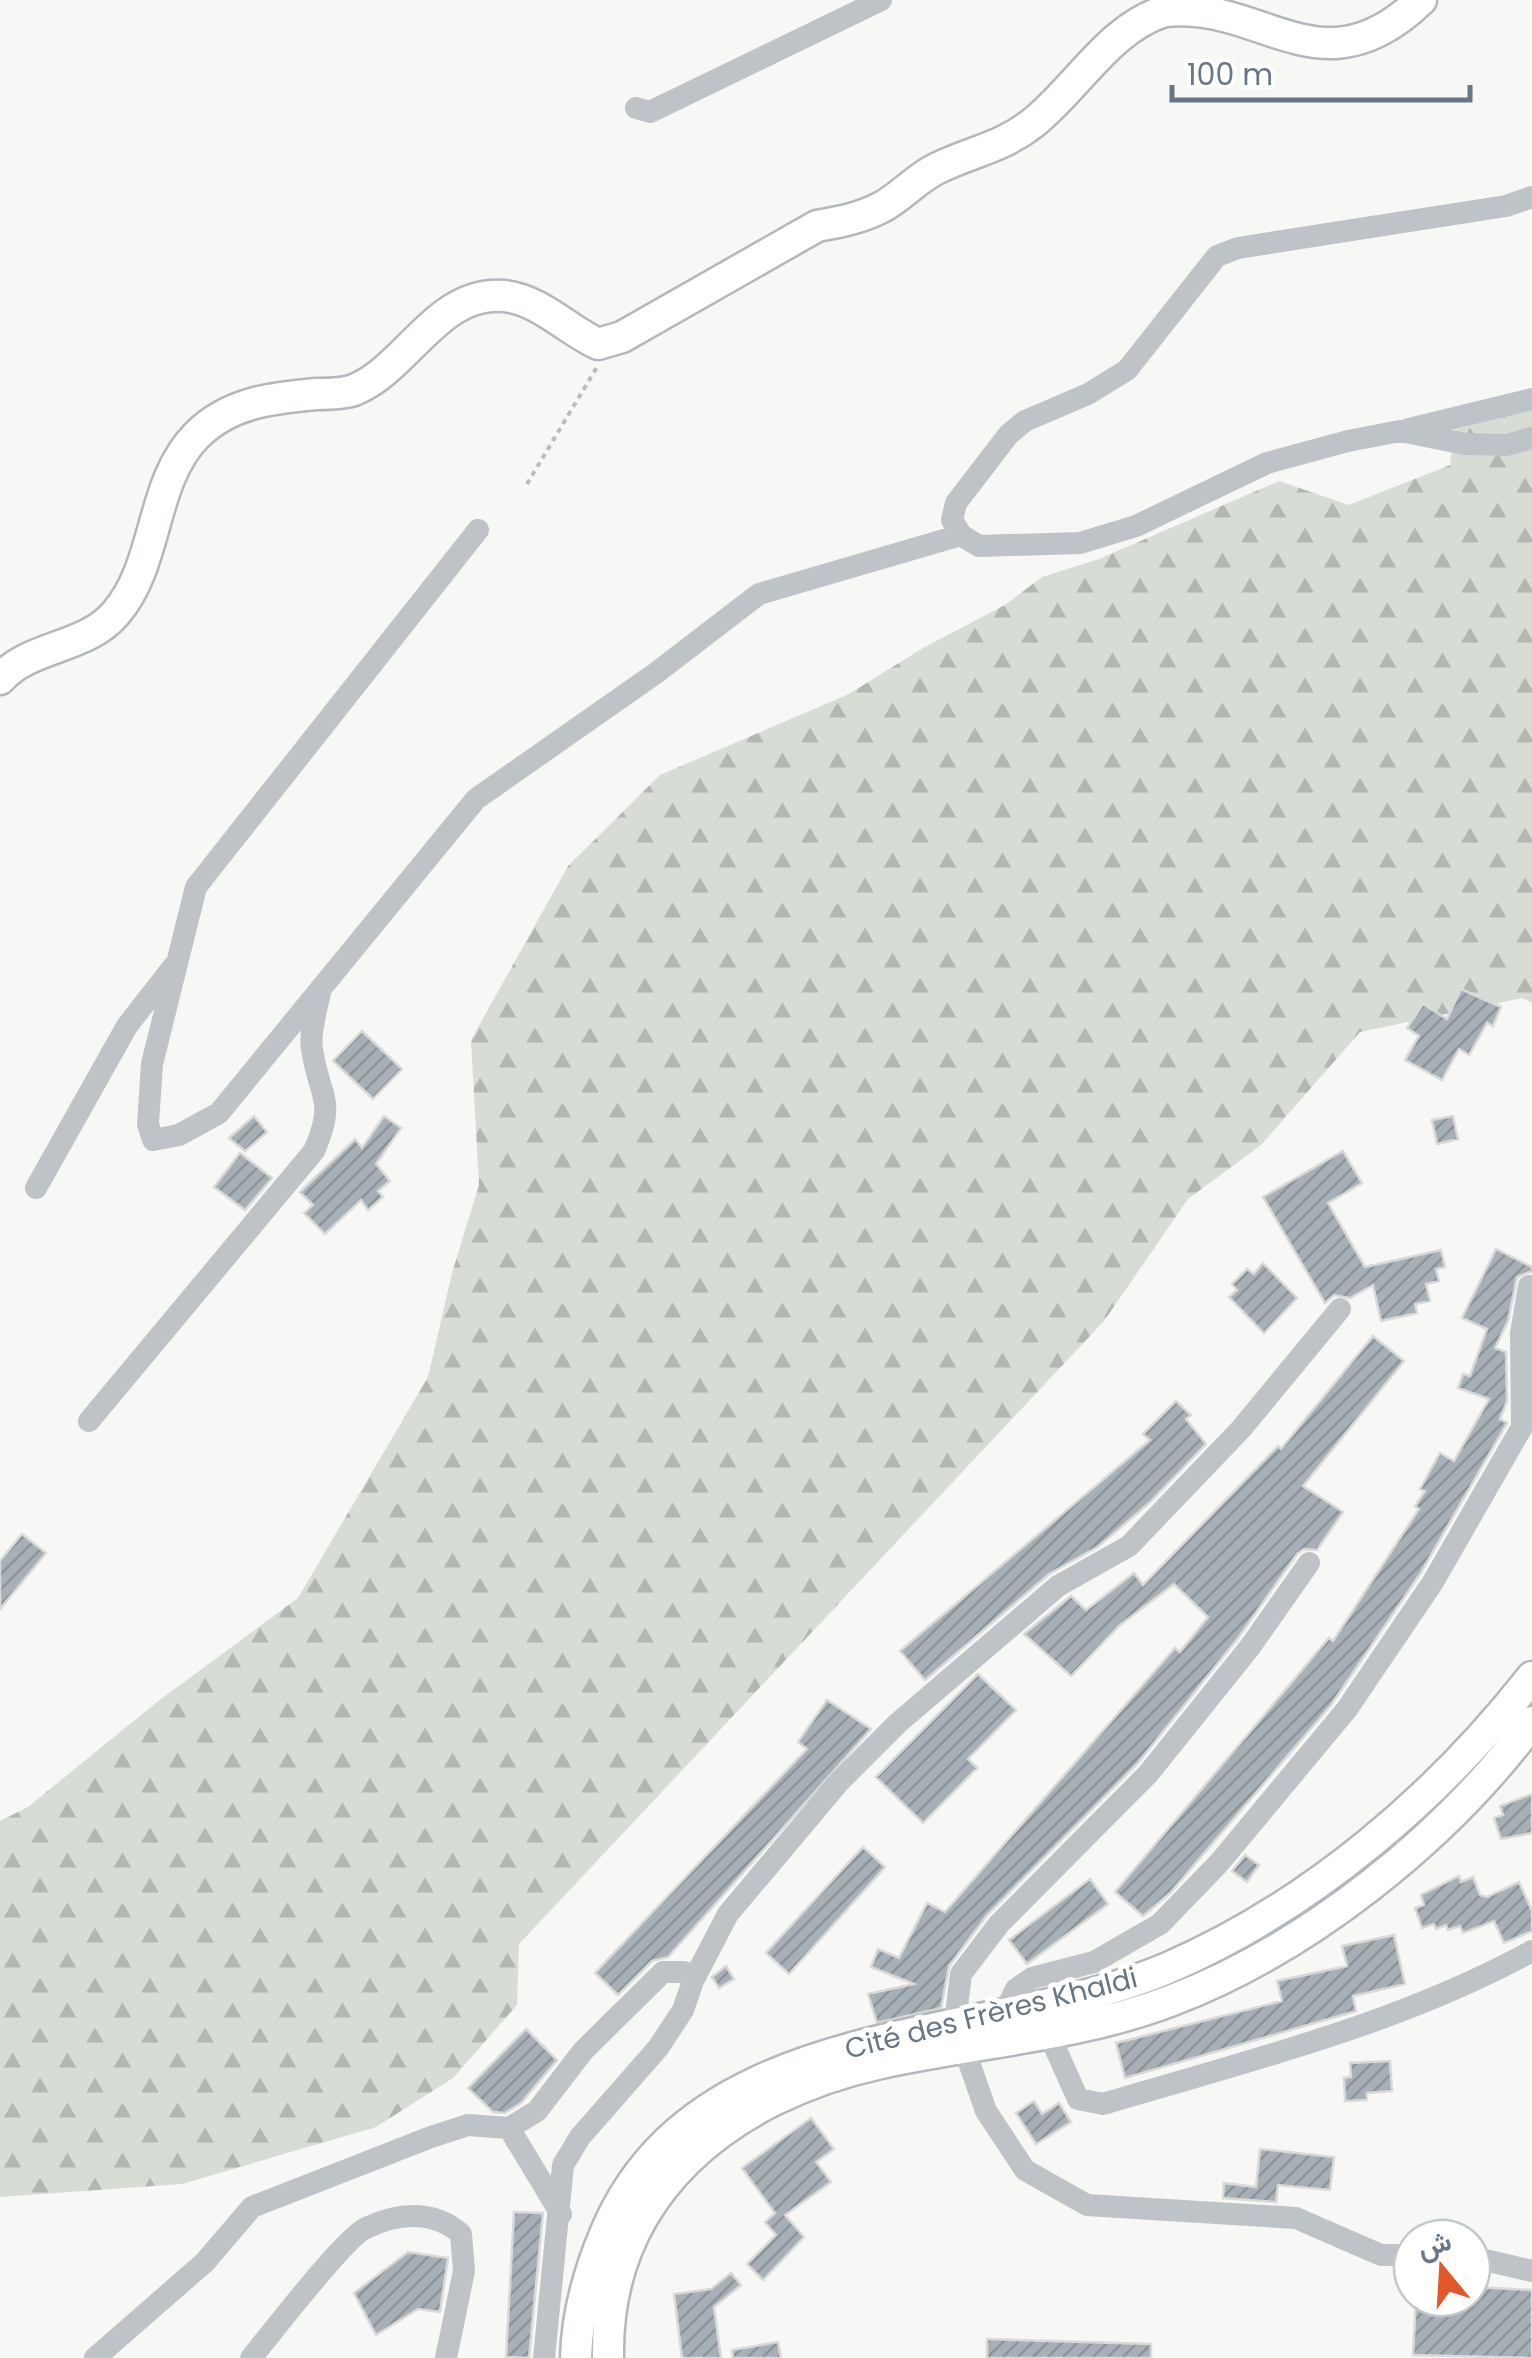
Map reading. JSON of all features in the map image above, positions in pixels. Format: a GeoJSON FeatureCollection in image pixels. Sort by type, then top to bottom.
{"type":"FeatureCollection","features":[{"type":"Feature","properties":{"kind":"main road"},"geometry":{"type":"LineString","coordinates":[[0,679],[33,659],[98,633],[119,610],[138,576],[171,478],[196,436],[228,413],[259,399],[353,391],[438,320],[471,300],[503,296],[533,304],[598,344],[617,339],[817,226],[851,220],[884,206],[936,168],[1002,145],[1036,121],[1124,31],[1162,12],[1196,4],[1213,6],[1302,36],[1337,40],[1375,33],[1402,19],[1421,0]]}},
{"type":"Feature","properties":{"kind":"main road","name":"Cité des Frères Khaldi"},"geometry":{"type":"LineString","coordinates":[[1048,2017],[1164,1969],[1270,1913],[1364,1846],[1430,1791],[1487,1732],[1532,1677]]}},
{"type":"Feature","properties":{"kind":"main road","name":"Cité des Frères Khaldi"},"geometry":{"type":"LineString","coordinates":[[576,2358],[583,2301],[604,2234],[626,2191],[662,2149],[699,2118],[790,2068],[866,2042],[959,2035],[1048,2017],[1168,2002],[1294,1938],[1423,1841],[1509,1753],[1532,1722]]}},
{"type":"Feature","properties":{"kind":"main road","name":"Cité des Frères Khaldi"},"geometry":{"type":"LineString","coordinates":[[608,2358],[620,2267],[638,2220],[655,2193],[694,2154],[755,2111],[796,2090],[959,2035]]}},
{"type":"Feature","properties":{"kind":"street"},"geometry":{"type":"LineString","coordinates":[[636,108],[650,112],[882,0]]}},
{"type":"Feature","properties":{"kind":"street"},"geometry":{"type":"LineString","coordinates":[[1532,197],[1506,206],[1238,248],[1217,256],[1127,370],[1088,394],[1025,421],[1009,434],[956,503],[952,520],[961,535],[979,546],[1080,543],[1136,526],[1267,463],[1532,399]]}},
{"type":"Feature","properties":{"kind":"street"},"geometry":{"type":"LineString","coordinates":[[1400,431],[1465,444],[1507,444],[1532,438]]}},
{"type":"Feature","properties":{"kind":"street"},"geometry":{"type":"LineString","coordinates":[[478,530],[196,887],[152,1064],[148,1124],[154,1140],[179,1135],[219,1113],[476,800],[656,673],[759,594],[961,535]]}},
{"type":"Feature","properties":{"kind":"street"},"geometry":{"type":"LineString","coordinates":[[36,1188],[127,1026],[178,960]]}},
{"type":"Feature","properties":{"kind":"street"},"geometry":{"type":"LineString","coordinates":[[89,1421],[314,1151],[327,1121],[325,1089],[311,1046],[320,989]]}},
{"type":"Feature","properties":{"kind":"street"},"geometry":{"type":"LineString","coordinates":[[1005,2026],[1016,1989],[1032,1978],[1094,1962],[1160,1924],[1220,1863],[1347,1709],[1433,1582],[1522,1427],[1521,1333],[1529,1286]]}},
{"type":"Feature","properties":{"kind":"street"},"geometry":{"type":"LineString","coordinates":[[544,2358],[563,2166],[580,2137],[658,2048],[684,2010],[693,1982],[728,1914],[839,1782],[898,1722],[1058,1586],[1129,1546],[1241,1429],[1340,1310]]}},
{"type":"Feature","properties":{"kind":"street"},"geometry":{"type":"LineString","coordinates":[[1309,1563],[1250,1647],[1148,1774],[999,1924],[961,1974],[959,2035],[986,2112],[1025,2170],[1087,2205],[1296,2218],[1381,2255],[1392,2255]]}},
{"type":"Feature","properties":{"kind":"street"},"geometry":{"type":"LineString","coordinates":[[1048,2017],[1078,2099],[1103,2104],[1337,2035],[1496,1971],[1532,1951]]}},
{"type":"Feature","properties":{"kind":"street"},"geometry":{"type":"LineString","coordinates":[[95,2358],[205,2262],[252,2207],[468,2125],[509,2128],[537,2111],[583,2052],[663,1972],[684,1972],[693,1982]]}},
{"type":"Feature","properties":{"kind":"street"},"geometry":{"type":"LineString","coordinates":[[509,2128],[561,2214]]}},
{"type":"Feature","properties":{"kind":"street"},"geometry":{"type":"LineString","coordinates":[[251,2358],[363,2228],[411,2216],[444,2218],[462,2234],[464,2271],[446,2358]]}},
{"type":"Feature","properties":{"kind":"street"},"geometry":{"type":"LineString","coordinates":[[1492,2262],[1532,2271]]}},
{"type":"Feature","properties":{"kind":"path"},"geometry":{"type":"LineString","coordinates":[[527,484],[573,403],[617,339]]}},
{"type":"Feature","properties":{"kind":"green space"},"geometry":{"type":"Polygon","coordinates":[[[1532,408],[1532,1003],[1522,998],[1360,1032],[1261,1145],[1188,1199],[1104,1321],[519,1944],[517,2005],[453,2078],[376,2127],[182,2184],[0,2197],[0,1821],[28,1807],[157,1702],[298,1598],[428,1377],[452,1273],[479,1185],[471,1040],[568,866],[660,775],[849,694],[923,648],[1005,605],[1042,577],[1099,559],[1279,481],[1349,505],[1450,465],[1454,430],[1532,408]]]}},
{"type":"Feature","properties":{"kind":"building"},"geometry":{"type":"Polygon","coordinates":[[[1461,989],[1501,1007],[1493,1026],[1487,1023],[1469,1055],[1459,1049],[1442,1080],[1405,1060],[1419,1036],[1407,1028],[1423,1004],[1447,1019],[1461,989]]]}},
{"type":"Feature","properties":{"kind":"building"},"geometry":{"type":"Polygon","coordinates":[[[362,1031],[402,1069],[373,1099],[333,1061],[362,1031]]]}},
{"type":"Feature","properties":{"kind":"building"},"geometry":{"type":"Polygon","coordinates":[[[254,1116],[267,1132],[245,1151],[229,1138],[254,1116]]]}},
{"type":"Feature","properties":{"kind":"building"},"geometry":{"type":"Polygon","coordinates":[[[384,1116],[401,1128],[376,1164],[390,1181],[378,1191],[383,1197],[368,1210],[361,1200],[325,1234],[304,1213],[313,1205],[300,1192],[355,1139],[362,1148],[384,1116]]]}},
{"type":"Feature","properties":{"kind":"building"},"geometry":{"type":"Polygon","coordinates":[[[1453,1116],[1458,1139],[1437,1144],[1432,1120],[1453,1116]]]}},
{"type":"Feature","properties":{"kind":"building"},"geometry":{"type":"Polygon","coordinates":[[[1343,1151],[1362,1183],[1328,1203],[1365,1267],[1441,1250],[1445,1267],[1436,1269],[1439,1281],[1426,1284],[1430,1301],[1415,1304],[1417,1313],[1381,1321],[1373,1285],[1350,1298],[1334,1295],[1325,1303],[1263,1197],[1343,1151]]]}},
{"type":"Feature","properties":{"kind":"building"},"geometry":{"type":"Polygon","coordinates":[[[240,1153],[272,1178],[245,1210],[214,1187],[240,1153]]]}},
{"type":"Feature","properties":{"kind":"building"},"geometry":{"type":"Polygon","coordinates":[[[1496,1249],[1532,1267],[1532,1271],[1517,1277],[1508,1321],[1495,1348],[1506,1352],[1507,1401],[1500,1419],[1507,1423],[1420,1574],[1331,1705],[1170,1893],[1143,1916],[1115,1892],[1329,1638],[1333,1641],[1419,1509],[1415,1506],[1425,1491],[1420,1489],[1440,1453],[1454,1461],[1489,1399],[1458,1388],[1463,1374],[1470,1376],[1487,1329],[1462,1318],[1496,1249]]]}},
{"type":"Feature","properties":{"kind":"building"},"geometry":{"type":"Polygon","coordinates":[[[1263,1263],[1297,1298],[1264,1333],[1229,1297],[1237,1290],[1232,1284],[1247,1269],[1254,1274],[1263,1263]]]}},
{"type":"Feature","properties":{"kind":"building"},"geometry":{"type":"Polygon","coordinates":[[[1373,1336],[1404,1361],[1303,1486],[1343,1512],[1317,1550],[1304,1549],[1297,1554],[1238,1638],[1137,1764],[987,1915],[949,1966],[941,2008],[877,2023],[868,1994],[914,1984],[871,1967],[878,1949],[899,1958],[927,1903],[945,1912],[1175,1648],[1180,1652],[1208,1617],[1174,1584],[1120,1625],[1071,1676],[1024,1634],[1071,1596],[1086,1610],[1134,1573],[1143,1585],[1278,1446],[1281,1449],[1373,1336]]]}},
{"type":"Feature","properties":{"kind":"building"},"geometry":{"type":"Polygon","coordinates":[[[1176,1401],[1191,1415],[1186,1419],[1206,1444],[1149,1503],[1099,1546],[1049,1574],[925,1680],[900,1651],[1150,1440],[1143,1434],[1176,1401]]]}},
{"type":"Feature","properties":{"kind":"building"},"geometry":{"type":"Polygon","coordinates":[[[22,1534],[46,1553],[0,1609],[0,1561],[22,1534]]]}},
{"type":"Feature","properties":{"kind":"building"},"geometry":{"type":"Polygon","coordinates":[[[978,1674],[1016,1710],[968,1759],[977,1768],[923,1823],[876,1777],[978,1674]]]}},
{"type":"Feature","properties":{"kind":"building"},"geometry":{"type":"Polygon","coordinates":[[[827,1700],[871,1729],[668,1957],[652,1961],[618,1995],[595,1973],[807,1749],[798,1742],[827,1700]]]}},
{"type":"Feature","properties":{"kind":"building"},"geometry":{"type":"Polygon","coordinates":[[[1532,1794],[1532,1833],[1501,1839],[1494,1818],[1503,1815],[1500,1806],[1532,1794]]]}},
{"type":"Feature","properties":{"kind":"building"},"geometry":{"type":"Polygon","coordinates":[[[863,1847],[885,1867],[789,1974],[766,1953],[863,1847]]]}},
{"type":"Feature","properties":{"kind":"building"},"geometry":{"type":"Polygon","coordinates":[[[1245,1855],[1259,1865],[1247,1882],[1232,1871],[1245,1855]]]}},
{"type":"Feature","properties":{"kind":"building"},"geometry":{"type":"Polygon","coordinates":[[[1459,1876],[1461,1882],[1473,1877],[1480,1895],[1487,1897],[1519,1882],[1532,1911],[1532,1931],[1504,1943],[1494,1921],[1463,1933],[1460,1926],[1448,1930],[1446,1925],[1436,1929],[1434,1924],[1422,1928],[1415,1908],[1424,1905],[1421,1895],[1459,1876]]]}},
{"type":"Feature","properties":{"kind":"building"},"geometry":{"type":"Polygon","coordinates":[[[1090,1879],[1108,1904],[1027,1964],[1009,1940],[1090,1879]]]}},
{"type":"Feature","properties":{"kind":"building"},"geometry":{"type":"Polygon","coordinates":[[[1394,1935],[1405,1984],[1353,1996],[1356,2011],[1125,2078],[1116,2043],[1282,2001],[1277,1981],[1347,1966],[1342,1946],[1394,1935]]]}},
{"type":"Feature","properties":{"kind":"building"},"geometry":{"type":"Polygon","coordinates":[[[726,1966],[734,1979],[719,1988],[712,1977],[726,1966]]]}},
{"type":"Feature","properties":{"kind":"building"},"geometry":{"type":"Polygon","coordinates":[[[526,2029],[557,2060],[521,2103],[505,2113],[493,2112],[468,2088],[526,2029]]]}},
{"type":"Feature","properties":{"kind":"building"},"geometry":{"type":"Polygon","coordinates":[[[1390,2061],[1392,2091],[1367,2093],[1367,2100],[1345,2101],[1344,2078],[1351,2077],[1350,2063],[1390,2061]]]}},
{"type":"Feature","properties":{"kind":"building"},"geometry":{"type":"Polygon","coordinates":[[[1034,2101],[1042,2114],[1059,2103],[1071,2122],[1036,2144],[1016,2113],[1034,2101]]]}},
{"type":"Feature","properties":{"kind":"building"},"geometry":{"type":"Polygon","coordinates":[[[811,2118],[834,2149],[816,2162],[831,2182],[785,2215],[804,2237],[763,2280],[747,2264],[776,2235],[765,2222],[775,2213],[742,2168],[811,2118]]]}},
{"type":"Feature","properties":{"kind":"building"},"geometry":{"type":"Polygon","coordinates":[[[1260,2149],[1334,2157],[1330,2190],[1278,2185],[1276,2202],[1223,2198],[1224,2183],[1256,2187],[1260,2149]]]}},
{"type":"Feature","properties":{"kind":"building"},"geometry":{"type":"Polygon","coordinates":[[[514,2212],[543,2213],[529,2358],[506,2357],[514,2212]]]}},
{"type":"Feature","properties":{"kind":"building"},"geometry":{"type":"Polygon","coordinates":[[[408,2252],[448,2258],[440,2312],[418,2309],[376,2335],[354,2293],[408,2252]]]}},
{"type":"Feature","properties":{"kind":"building"},"geometry":{"type":"Polygon","coordinates":[[[731,2273],[741,2285],[714,2307],[721,2358],[682,2358],[674,2294],[711,2289],[731,2273]]]}},
{"type":"Feature","properties":{"kind":"building"},"geometry":{"type":"Polygon","coordinates":[[[1492,2288],[1532,2290],[1532,2358],[1413,2355],[1415,2318],[1492,2318],[1492,2288]]]}},
{"type":"Feature","properties":{"kind":"building"},"geometry":{"type":"Polygon","coordinates":[[[987,2339],[1151,2344],[1151,2358],[987,2358],[987,2339]]]}},
{"type":"Feature","properties":{"kind":"building"},"geometry":{"type":"Polygon","coordinates":[[[778,2342],[781,2358],[733,2358],[732,2350],[778,2342]]]}}]}
